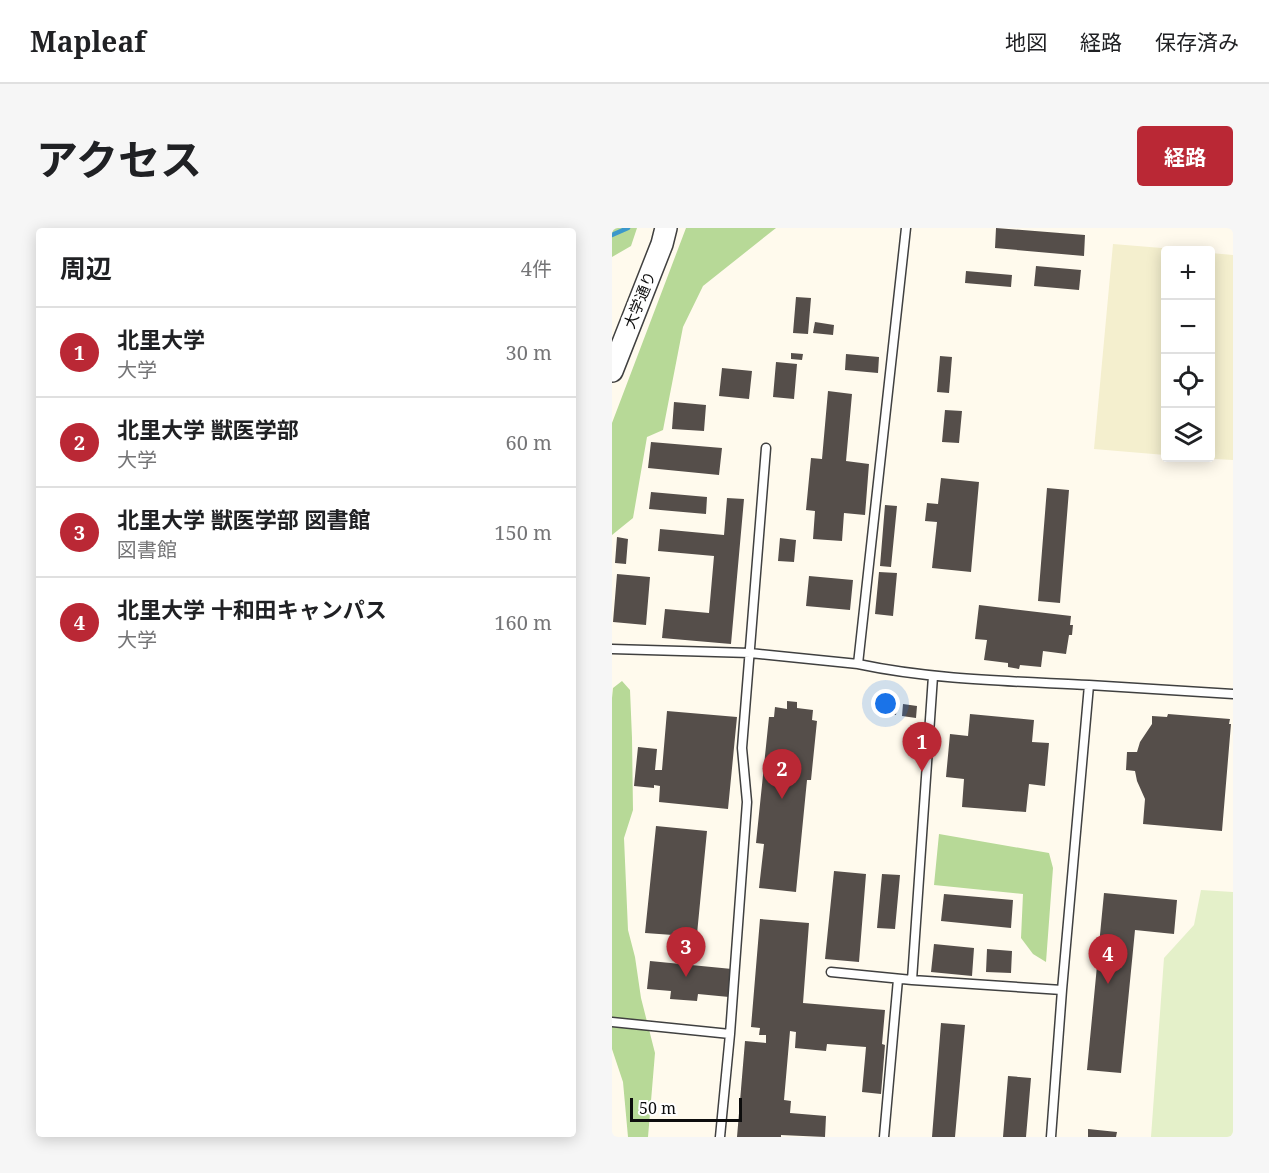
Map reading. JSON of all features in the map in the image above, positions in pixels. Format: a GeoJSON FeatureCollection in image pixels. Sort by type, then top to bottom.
{"type":"FeatureCollection","features":[{"type":"Feature","properties":{"kind":"street","name":"大学通り"},"geometry":{"type":"LineString","coordinates":[[612,370],[662,244],[666,228]]}},
{"type":"Feature","properties":{"kind":"lane"},"geometry":{"type":"LineString","coordinates":[[858,664],[906,228]]}},
{"type":"Feature","properties":{"kind":"lane"},"geometry":{"type":"LineString","coordinates":[[720,1137],[747,802],[742,748],[766,448]]}},
{"type":"Feature","properties":{"kind":"lane"},"geometry":{"type":"LineString","coordinates":[[612,649],[750,653],[858,664],[933,676],[1233,694]]}},
{"type":"Feature","properties":{"kind":"lane"},"geometry":{"type":"LineString","coordinates":[[912,980],[933,676]]}},
{"type":"Feature","properties":{"kind":"lane"},"geometry":{"type":"LineString","coordinates":[[1051,1137],[1089,685]]}},
{"type":"Feature","properties":{"kind":"lane"},"geometry":{"type":"LineString","coordinates":[[831,972],[1062,990]]}},
{"type":"Feature","properties":{"kind":"lane"},"geometry":{"type":"LineString","coordinates":[[884,1137],[898,979]]}},
{"type":"Feature","properties":{"kind":"lane"},"geometry":{"type":"LineString","coordinates":[[612,1022],[730,1034]]}},
{"type":"Feature","properties":{"kind":"shaded area"},"geometry":{"type":"Polygon","coordinates":[[[1113,244],[1161,248],[1161,455],[1094,449],[1113,244]]]}},
{"type":"Feature","properties":{"kind":"shaded area"},"geometry":{"type":"Polygon","coordinates":[[[1215,253],[1233,255],[1233,460],[1215,459],[1215,253]]]}},
{"type":"Feature","properties":{"kind":"green space"},"geometry":{"type":"Polygon","coordinates":[[[612,228],[637,228],[631,246],[612,257],[612,228]]]}},
{"type":"Feature","properties":{"kind":"green space"},"geometry":{"type":"Polygon","coordinates":[[[686,228],[776,228],[703,286],[683,327],[663,430],[647,437],[633,518],[612,535],[612,423],[686,228]]]}},
{"type":"Feature","properties":{"kind":"green space"},"geometry":{"type":"Polygon","coordinates":[[[622,681],[630,690],[632,738],[633,810],[624,838],[628,930],[635,957],[641,998],[655,1053],[648,1137],[628,1137],[623,1082],[612,1049],[612,698],[613,688],[622,681]]]}},
{"type":"Feature","properties":{"kind":"green space"},"geometry":{"type":"Polygon","coordinates":[[[939,834],[1049,853],[1053,868],[1046,962],[1033,954],[1021,938],[1023,894],[934,885],[939,834]]]}},
{"type":"Feature","properties":{"kind":"green space"},"geometry":{"type":"Polygon","coordinates":[[[1201,890],[1233,892],[1233,1137],[1151,1137],[1164,958],[1194,925],[1201,890]]]}},
{"type":"Feature","properties":{"kind":"building"},"geometry":{"type":"Polygon","coordinates":[[[996,228],[1085,235],[1084,256],[995,248],[996,228]]]}},
{"type":"Feature","properties":{"kind":"building"},"geometry":{"type":"Polygon","coordinates":[[[1036,266],[1081,270],[1079,290],[1034,286],[1036,266]]]}},
{"type":"Feature","properties":{"kind":"building"},"geometry":{"type":"Polygon","coordinates":[[[966,271],[1012,275],[1011,287],[965,283],[966,271]]]}},
{"type":"Feature","properties":{"kind":"building"},"geometry":{"type":"Polygon","coordinates":[[[796,297],[811,298],[808,334],[793,333],[796,297]]]}},
{"type":"Feature","properties":{"kind":"building"},"geometry":{"type":"Polygon","coordinates":[[[815,322],[834,325],[833,335],[813,333],[815,322]]]}},
{"type":"Feature","properties":{"kind":"building"},"geometry":{"type":"Polygon","coordinates":[[[791,353],[803,354],[802,360],[791,359],[791,353]]]}},
{"type":"Feature","properties":{"kind":"building"},"geometry":{"type":"Polygon","coordinates":[[[846,354],[879,357],[878,373],[845,370],[846,354]]]}},
{"type":"Feature","properties":{"kind":"building"},"geometry":{"type":"Polygon","coordinates":[[[940,356],[952,357],[949,393],[937,392],[940,356]]]}},
{"type":"Feature","properties":{"kind":"building"},"geometry":{"type":"Polygon","coordinates":[[[776,362],[797,364],[794,399],[773,397],[776,362]]]}},
{"type":"Feature","properties":{"kind":"building"},"geometry":{"type":"Polygon","coordinates":[[[722,368],[752,371],[749,399],[719,396],[722,368]]]}},
{"type":"Feature","properties":{"kind":"building"},"geometry":{"type":"Polygon","coordinates":[[[828,391],[852,394],[846,461],[869,464],[865,515],[844,513],[842,541],[813,539],[815,511],[806,510],[811,458],[822,459],[828,391]]]}},
{"type":"Feature","properties":{"kind":"building"},"geometry":{"type":"Polygon","coordinates":[[[674,402],[706,405],[704,431],[672,429],[674,402]]]}},
{"type":"Feature","properties":{"kind":"building"},"geometry":{"type":"Polygon","coordinates":[[[945,410],[962,411],[959,443],[942,442],[945,410]]]}},
{"type":"Feature","properties":{"kind":"building"},"geometry":{"type":"Polygon","coordinates":[[[651,442],[722,448],[719,475],[648,468],[651,442]]]}},
{"type":"Feature","properties":{"kind":"building"},"geometry":{"type":"Polygon","coordinates":[[[941,478],[979,482],[971,572],[932,568],[937,522],[925,521],[927,503],[938,504],[941,478]]]}},
{"type":"Feature","properties":{"kind":"building"},"geometry":{"type":"Polygon","coordinates":[[[1047,488],[1069,490],[1060,603],[1038,601],[1047,488]]]}},
{"type":"Feature","properties":{"kind":"building"},"geometry":{"type":"Polygon","coordinates":[[[651,492],[707,497],[706,514],[649,509],[651,492]]]}},
{"type":"Feature","properties":{"kind":"building"},"geometry":{"type":"Polygon","coordinates":[[[727,498],[744,499],[731,644],[662,638],[665,609],[709,613],[714,556],[658,551],[660,529],[724,535],[727,498]]]}},
{"type":"Feature","properties":{"kind":"building"},"geometry":{"type":"Polygon","coordinates":[[[885,505],[897,506],[891,567],[880,566],[885,505]]]}},
{"type":"Feature","properties":{"kind":"building"},"geometry":{"type":"Polygon","coordinates":[[[617,537],[628,539],[626,564],[615,563],[617,537]]]}},
{"type":"Feature","properties":{"kind":"building"},"geometry":{"type":"Polygon","coordinates":[[[780,538],[796,540],[794,562],[778,561],[780,538]]]}},
{"type":"Feature","properties":{"kind":"building"},"geometry":{"type":"Polygon","coordinates":[[[879,572],[897,573],[893,616],[875,614],[879,572]]]}},
{"type":"Feature","properties":{"kind":"building"},"geometry":{"type":"Polygon","coordinates":[[[617,574],[650,577],[646,625],[613,622],[617,574]]]}},
{"type":"Feature","properties":{"kind":"building"},"geometry":{"type":"Polygon","coordinates":[[[809,576],[853,580],[850,610],[806,606],[809,576]]]}},
{"type":"Feature","properties":{"kind":"building"},"geometry":{"type":"Polygon","coordinates":[[[979,605],[1071,616],[1072,635],[1069,635],[1066,654],[1043,651],[1041,667],[1020,665],[1019,669],[1008,667],[1008,663],[984,660],[987,640],[975,639],[979,605]]]}},
{"type":"Feature","properties":{"kind":"building"},"geometry":{"type":"Polygon","coordinates":[[[787,701],[797,702],[797,708],[813,710],[812,720],[817,721],[811,780],[807,780],[796,892],[759,888],[764,844],[756,843],[769,717],[774,717],[775,707],[787,709],[787,701]]]}},
{"type":"Feature","properties":{"kind":"building"},"geometry":{"type":"Polygon","coordinates":[[[886,704],[897,705],[896,715],[885,714],[886,704]]]}},
{"type":"Feature","properties":{"kind":"building"},"geometry":{"type":"Polygon","coordinates":[[[903,704],[917,706],[916,718],[902,716],[903,704]]]}},
{"type":"Feature","properties":{"kind":"building"},"geometry":{"type":"Polygon","coordinates":[[[667,711],[737,717],[728,809],[659,802],[660,786],[654,785],[654,788],[634,786],[638,747],[657,749],[655,770],[662,770],[667,711]]]}},
{"type":"Feature","properties":{"kind":"building"},"geometry":{"type":"Polygon","coordinates":[[[970,714],[1034,720],[1032,742],[1049,743],[1045,786],[1029,784],[1026,812],[962,807],[964,779],[946,777],[950,734],[968,736],[970,714]]]}},
{"type":"Feature","properties":{"kind":"building"},"geometry":{"type":"Polygon","coordinates":[[[1168,714],[1230,719],[1222,831],[1143,824],[1145,799],[1135,771],[1126,770],[1127,752],[1137,752],[1140,742],[1152,724],[1152,716],[1167,717],[1168,714]]]}},
{"type":"Feature","properties":{"kind":"building"},"geometry":{"type":"Polygon","coordinates":[[[656,826],[707,831],[697,934],[674,931],[673,935],[645,933],[656,826]]]}},
{"type":"Feature","properties":{"kind":"building"},"geometry":{"type":"Polygon","coordinates":[[[834,871],[866,874],[859,962],[825,959],[834,871]]]}},
{"type":"Feature","properties":{"kind":"building"},"geometry":{"type":"Polygon","coordinates":[[[882,874],[900,875],[895,929],[877,928],[882,874]]]}},
{"type":"Feature","properties":{"kind":"building"},"geometry":{"type":"Polygon","coordinates":[[[1104,893],[1177,900],[1174,934],[1135,930],[1121,1073],[1087,1070],[1104,893]]]}},
{"type":"Feature","properties":{"kind":"building"},"geometry":{"type":"Polygon","coordinates":[[[944,894],[1013,900],[1011,928],[941,921],[944,894]]]}},
{"type":"Feature","properties":{"kind":"building"},"geometry":{"type":"Polygon","coordinates":[[[760,919],[809,923],[803,1003],[885,1010],[881,1094],[862,1092],[866,1047],[827,1044],[826,1051],[795,1048],[796,1032],[790,1031],[784,1100],[791,1101],[790,1113],[826,1116],[825,1137],[781,1135],[781,1137],[737,1137],[745,1041],[766,1043],[766,1035],[759,1035],[760,1028],[751,1027],[760,919]]]}},
{"type":"Feature","properties":{"kind":"building"},"geometry":{"type":"Polygon","coordinates":[[[934,944],[974,948],[972,976],[931,972],[934,944]]]}},
{"type":"Feature","properties":{"kind":"building"},"geometry":{"type":"Polygon","coordinates":[[[987,949],[1012,951],[1011,973],[986,972],[987,949]]]}},
{"type":"Feature","properties":{"kind":"building"},"geometry":{"type":"Polygon","coordinates":[[[650,961],[732,969],[729,997],[698,994],[697,1001],[670,999],[671,991],[647,989],[650,961]]]}},
{"type":"Feature","properties":{"kind":"building"},"geometry":{"type":"Polygon","coordinates":[[[941,1023],[965,1025],[955,1137],[932,1137],[941,1023]]]}},
{"type":"Feature","properties":{"kind":"building"},"geometry":{"type":"Polygon","coordinates":[[[1008,1076],[1031,1078],[1026,1137],[1003,1137],[1008,1076]]]}},
{"type":"Feature","properties":{"kind":"building"},"geometry":{"type":"Polygon","coordinates":[[[1088,1129],[1117,1132],[1116,1137],[1088,1137],[1088,1129]]]}},
{"type":"Feature","properties":{"kind":"waterway"},"geometry":{"type":"LineString","coordinates":[[612,235],[628,228]]}},
{"type":"Feature","properties":{"kind":"place","name":"北里大学"},"geometry":{"type":"Point","coordinates":[922,772]}},
{"type":"Feature","properties":{"kind":"place","name":"北里大学 獣医学部"},"geometry":{"type":"Point","coordinates":[782,799]}},
{"type":"Feature","properties":{"kind":"place","name":"北里大学 獣医学部 図書館"},"geometry":{"type":"Point","coordinates":[686,977]}},
{"type":"Feature","properties":{"kind":"place","name":"北里大学 十和田キャンパス"},"geometry":{"type":"Point","coordinates":[1108,984]}}]}
